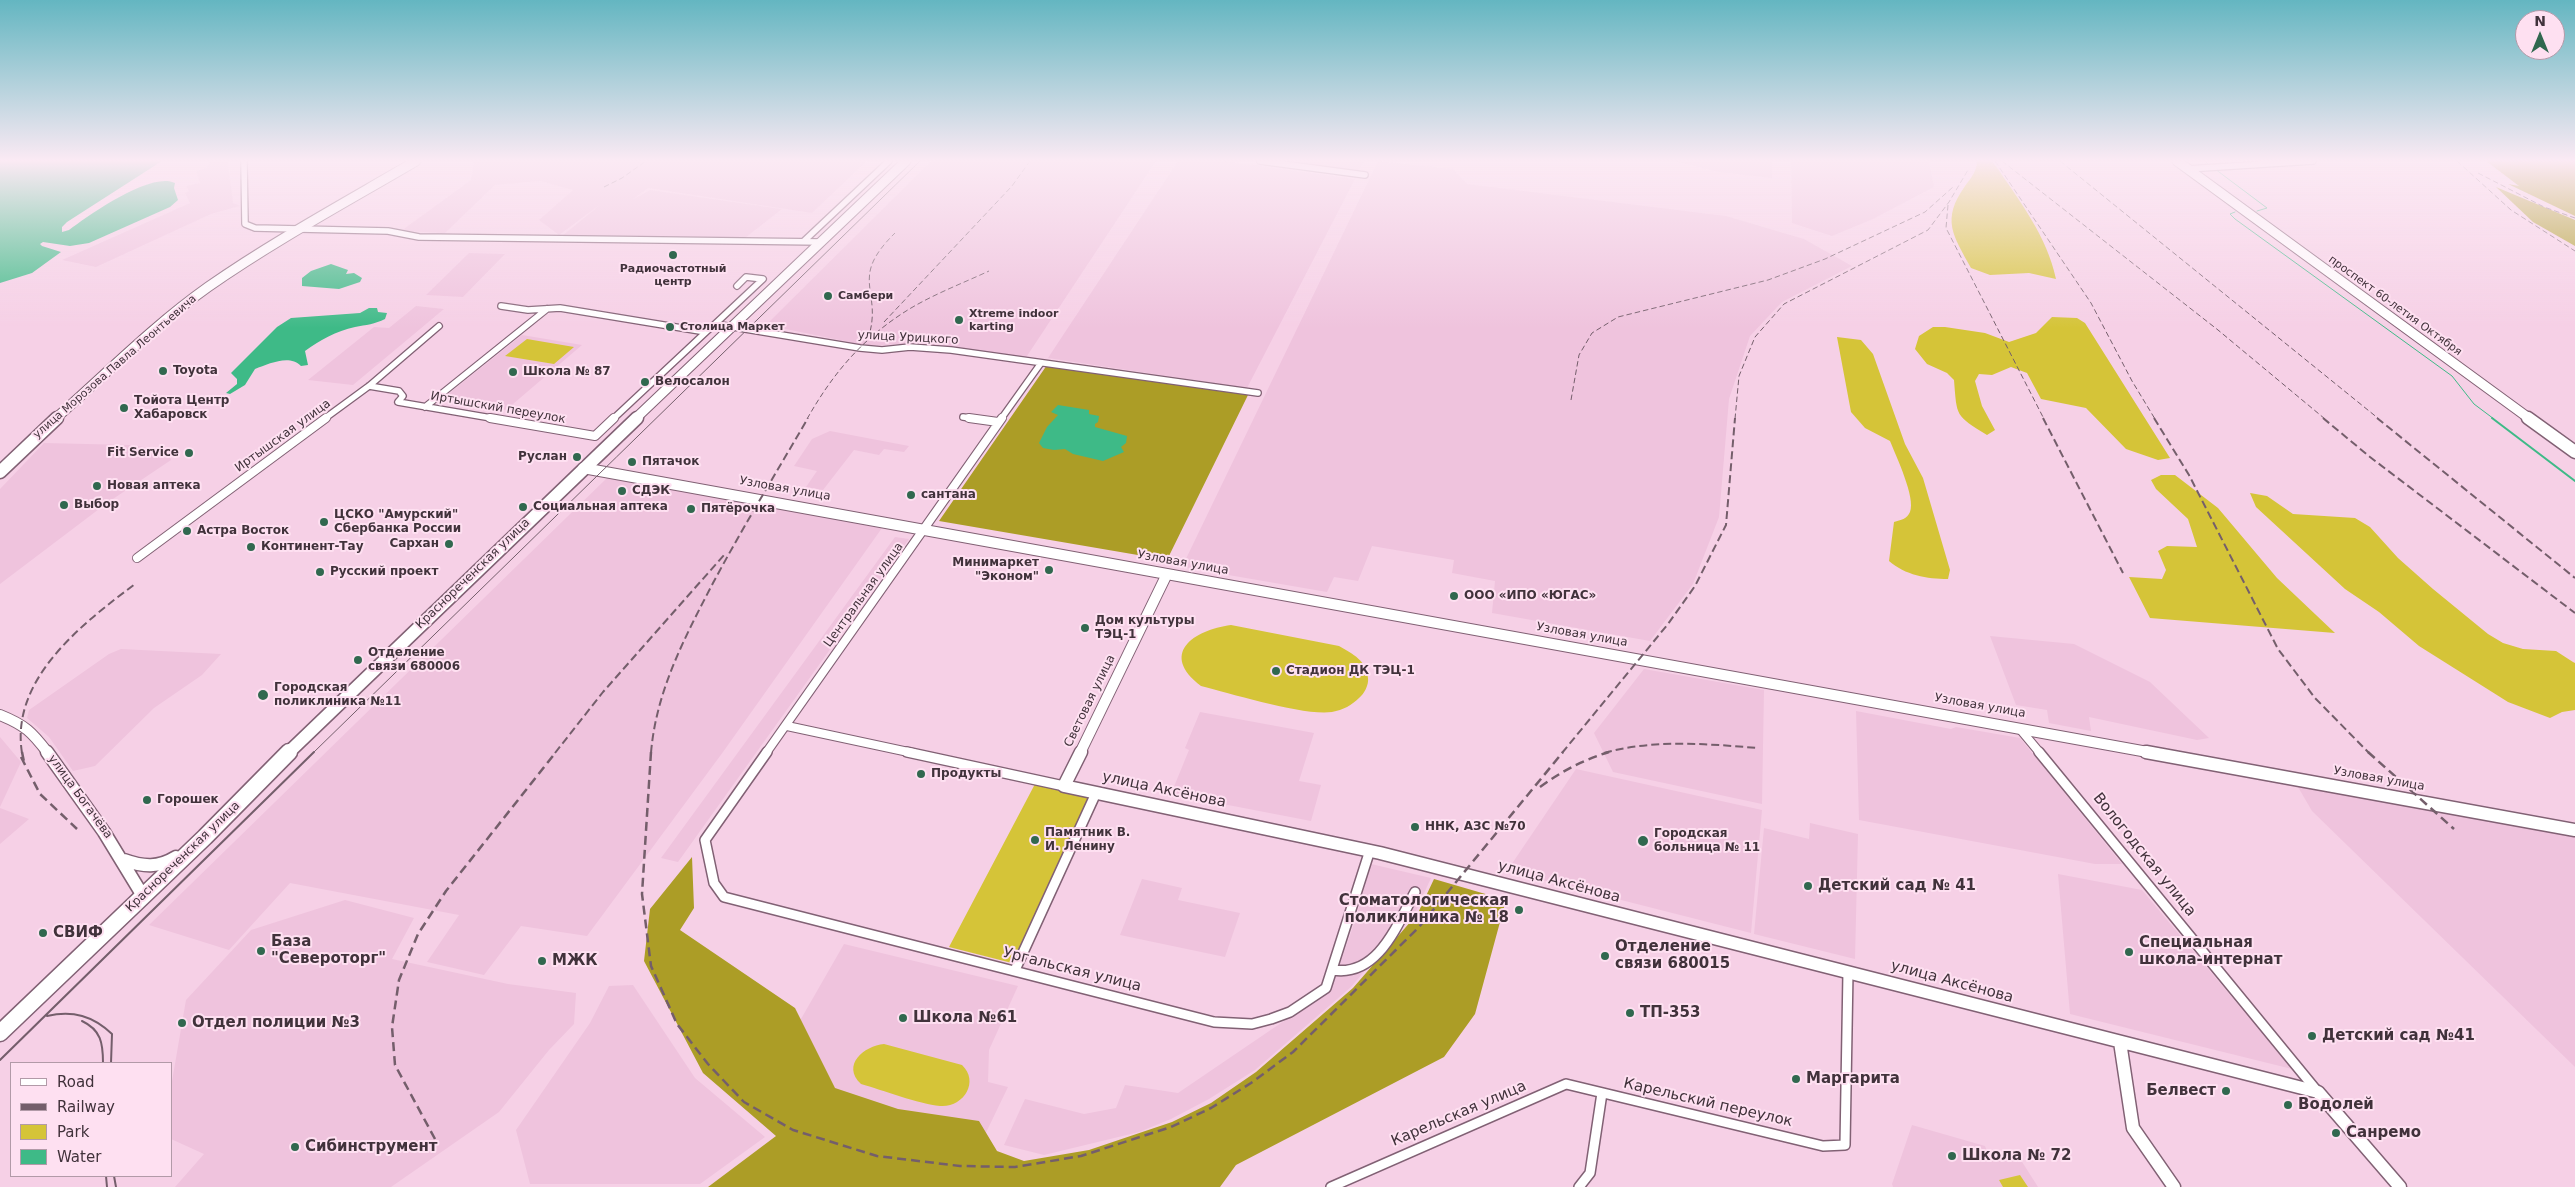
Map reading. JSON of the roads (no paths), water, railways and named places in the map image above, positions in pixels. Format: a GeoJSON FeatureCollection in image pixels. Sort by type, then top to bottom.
{"type":"FeatureCollection","features":[{"type":"Feature","properties":{"kind":"main road","name":"улица Морозова Павла Леонтьевича"},"geometry":{"type":"LineString","coordinates":[[0,461],[170,310],[220,273],[316,216]]}},
{"type":"Feature","properties":{"kind":"main road","name":"улица Морозова Павла Леонтьевича"},"geometry":{"type":"LineString","coordinates":[[0,472],[64,411],[190,301],[293,230],[318,216]]}},
{"type":"Feature","properties":{"kind":"main road","name":"Краснореченская улица"},"geometry":{"type":"LineString","coordinates":[[0,1033],[205,837],[340,701],[849,216]]}},
{"type":"Feature","properties":{"kind":"main road","name":"проспект 60-летия Октября"},"geometry":{"type":"LineString","coordinates":[[2256,216],[2575,452]]}},
{"type":"Feature","properties":{"kind":"main road","name":"проспект 60-летия Октября"},"geometry":{"type":"LineString","coordinates":[[2258,216],[2575,445]]}},
{"type":"Feature","properties":{"kind":"street"},"geometry":{"type":"LineString","coordinates":[[245,216],[245,224],[255,228],[388,231],[418,237],[822,242]]}},
{"type":"Feature","properties":{"kind":"street"},"geometry":{"type":"LineString","coordinates":[[804,241],[830,216]]}},
{"type":"Feature","properties":{"kind":"street"},"geometry":{"type":"LineString","coordinates":[[501,306],[528,310],[560,308],[706,332],[763,279],[746,277],[737,286]]}},
{"type":"Feature","properties":{"kind":"street"},"geometry":{"type":"LineString","coordinates":[[425,407],[548,309]]}},
{"type":"Feature","properties":{"kind":"street","name":"улица Урицкого"},"geometry":{"type":"LineString","coordinates":[[716,324],[860,348],[918,348],[1258,393]]}},
{"type":"Feature","properties":{"kind":"street","name":"Иртышская улица"},"geometry":{"type":"LineString","coordinates":[[137,558],[370,386],[439,326]]}},
{"type":"Feature","properties":{"kind":"street","name":"Иртышский переулок"},"geometry":{"type":"LineString","coordinates":[[370,386],[399,391],[403,396],[398,402],[595,436],[706,332]]}},
{"type":"Feature","properties":{"kind":"street","name":"Центральная улица"},"geometry":{"type":"LineString","coordinates":[[705,840],[1041,363]]}},
{"type":"Feature","properties":{"kind":"street"},"geometry":{"type":"LineString","coordinates":[[962,417],[998,422]]}},
{"type":"Feature","properties":{"kind":"street","name":"Узловая улица"},"geometry":{"type":"LineString","coordinates":[[583,468],[2018,727],[2575,830]]}},
{"type":"Feature","properties":{"kind":"street","name":"Световая улица"},"geometry":{"type":"LineString","coordinates":[[1064,786],[1167,574]]}},
{"type":"Feature","properties":{"kind":"street","name":"улица Богачёва"},"geometry":{"type":"LineString","coordinates":[[0,714],[21,723],[31,731],[91,810],[124,860],[143,896]]}},
{"type":"Feature","properties":{"kind":"street","name":"улица Аксёнова"},"geometry":{"type":"LineString","coordinates":[[786,726],[1370,850],[2318,1092]]}},
{"type":"Feature","properties":{"kind":"street","name":"Вологодская улица"},"geometry":{"type":"LineString","coordinates":[[2018,727],[2318,1092],[2400,1187]]}},
{"type":"Feature","properties":{"kind":"street"},"geometry":{"type":"LineString","coordinates":[[1015,970],[1096,793]]}},
{"type":"Feature","properties":{"kind":"street"},"geometry":{"type":"LineString","coordinates":[[124,860],[146,868],[158,867],[205,837]]}},
{"type":"Feature","properties":{"kind":"street","name":"Ургальская улица"},"geometry":{"type":"LineString","coordinates":[[705,840],[714,883],[724,897],[1214,1022],[1232,1024],[1252,1024],[1290,1012],[1326,988],[1370,850]]}},
{"type":"Feature","properties":{"kind":"street"},"geometry":{"type":"LineString","coordinates":[[1333,970],[1342,974],[1360,969],[1378,957],[1415,892]]}},
{"type":"Feature","properties":{"kind":"street","name":"Карельский переулок"},"geometry":{"type":"LineString","coordinates":[[1602,1093],[1823,1146],[1845,1145],[1848,972]]}},
{"type":"Feature","properties":{"kind":"street"},"geometry":{"type":"LineString","coordinates":[[2120,1042],[2133,1128],[2174,1187]]}},
{"type":"Feature","properties":{"kind":"street","name":"Карельская улица"},"geometry":{"type":"LineString","coordinates":[[1330,1187],[1566,1084],[1602,1093]]}},
{"type":"Feature","properties":{"kind":"street"},"geometry":{"type":"LineString","coordinates":[[1579,1187],[1590,1173],[1602,1093]]}},
{"type":"Feature","properties":{"kind":"water"},"geometry":{"type":"Polygon","coordinates":[[[0,216],[76,216],[62,227],[62,232],[69,230],[89,216],[149,216],[89,243],[70,246],[43,242],[40,244],[42,246],[61,252],[32,273],[0,283],[0,216]]]}},
{"type":"Feature","properties":{"kind":"water"},"geometry":{"type":"Polygon","coordinates":[[[331,264],[348,270],[346,274],[354,273],[362,278],[360,282],[339,289],[302,286],[302,278],[311,271],[331,264]]]}},
{"type":"Feature","properties":{"kind":"water"},"geometry":{"type":"Polygon","coordinates":[[[369,308],[377,308],[378,312],[387,313],[385,319],[335,333],[322,340],[305,351],[308,365],[301,366],[296,362],[285,360],[255,369],[245,385],[230,394],[226,393],[237,384],[237,379],[231,373],[277,327],[291,318],[360,313],[369,308]]]}},
{"type":"Feature","properties":{"kind":"water"},"geometry":{"type":"Polygon","coordinates":[[[1058,405],[1089,410],[1089,414],[1099,416],[1095,427],[1127,436],[1126,443],[1121,447],[1124,452],[1103,461],[1073,454],[1065,449],[1043,448],[1039,443],[1047,427],[1058,415],[1051,412],[1058,405]]]}},
{"type":"Feature","properties":{"kind":"waterway"},"geometry":{"type":"LineString","coordinates":[[2232,216],[2452,376],[2474,404],[2494,419]]}},
{"type":"Feature","properties":{"kind":"waterway"},"geometry":{"type":"LineString","coordinates":[[2492,418],[2575,481]]}},
{"type":"Feature","properties":{"kind":"tram line"},"geometry":{"type":"LineString","coordinates":[[313,753],[863,216]]}},
{"type":"Feature","properties":{"kind":"tram line"},"geometry":{"type":"LineString","coordinates":[[0,1060],[314,752]]}},
{"type":"Feature","properties":{"kind":"tram line"},"geometry":{"type":"LineString","coordinates":[[47,1016],[74,1014],[90,1019],[105,1028],[112,1034],[111,1062]]}},
{"type":"Feature","properties":{"kind":"tram line"},"geometry":{"type":"LineString","coordinates":[[82,1021],[93,1029],[100,1038],[103,1062]]}},
{"type":"Feature","properties":{"kind":"tram line"},"geometry":{"type":"LineString","coordinates":[[106,1177],[107,1187]]}},
{"type":"Feature","properties":{"kind":"tram line"},"geometry":{"type":"LineString","coordinates":[[114,1177],[116,1187]]}},
{"type":"Feature","properties":{"kind":"railway"},"geometry":{"type":"LineString","coordinates":[[884,322],[983,216]]}},
{"type":"Feature","properties":{"kind":"railway"},"geometry":{"type":"LineString","coordinates":[[1571,400],[1579,355],[1592,333],[1618,317],[1768,280],[1825,259],[1916,216]]}},
{"type":"Feature","properties":{"kind":"railway"},"geometry":{"type":"LineString","coordinates":[[1735,419],[1739,376],[1755,337],[1784,304],[1928,230],[1938,216]]}},
{"type":"Feature","properties":{"kind":"railway"},"geometry":{"type":"LineString","coordinates":[[1947,216],[1946,228],[2044,419]]}},
{"type":"Feature","properties":{"kind":"railway"},"geometry":{"type":"LineString","coordinates":[[2032,216],[2091,303],[2132,381],[2155,419]]}},
{"type":"Feature","properties":{"kind":"railway"},"geometry":{"type":"LineString","coordinates":[[2073,216],[2218,330],[2325,419]]}},
{"type":"Feature","properties":{"kind":"railway"},"geometry":{"type":"LineString","coordinates":[[2128,216],[2379,419]]}},
{"type":"Feature","properties":{"kind":"railway"},"geometry":{"type":"LineString","coordinates":[[2521,216],[2575,251]]}},
{"type":"Feature","properties":{"kind":"railway"},"geometry":{"type":"LineString","coordinates":[[2570,216],[2575,218]]}},
{"type":"Feature","properties":{"kind":"railway"},"geometry":{"type":"LineString","coordinates":[[868,339],[872,322],[870,274],[873,262],[895,233]]}},
{"type":"Feature","properties":{"kind":"railway"},"geometry":{"type":"LineString","coordinates":[[807,419],[826,388],[848,360],[873,335],[913,307],[989,271]]}},
{"type":"Feature","properties":{"kind":"railway"},"geometry":{"type":"LineString","coordinates":[[651,753],[654,730],[665,686],[682,644],[724,562],[808,418]]}},
{"type":"Feature","properties":{"kind":"railway"},"geometry":{"type":"LineString","coordinates":[[1562,753],[1668,624],[1695,586],[1726,525],[1735,418]]}},
{"type":"Feature","properties":{"kind":"railway"},"geometry":{"type":"LineString","coordinates":[[2043,418],[2123,573]]}},
{"type":"Feature","properties":{"kind":"railway"},"geometry":{"type":"LineString","coordinates":[[2154,418],[2189,475],[2278,649],[2315,698],[2368,752]]}},
{"type":"Feature","properties":{"kind":"railway"},"geometry":{"type":"LineString","coordinates":[[2323,418],[2370,457],[2575,613]]}},
{"type":"Feature","properties":{"kind":"railway"},"geometry":{"type":"LineString","coordinates":[[2377,418],[2575,578]]}},
{"type":"Feature","properties":{"kind":"railway"},"geometry":{"type":"LineString","coordinates":[[555,753],[603,692],[724,555]]}},
{"type":"Feature","properties":{"kind":"railway"},"geometry":{"type":"LineString","coordinates":[[22,753],[21,726],[27,701],[39,678],[54,656],[73,636],[93,617],[135,584]]}},
{"type":"Feature","properties":{"kind":"railway"},"geometry":{"type":"LineString","coordinates":[[1604,753],[1661,744],[1700,744],[1758,748]]}},
{"type":"Feature","properties":{"kind":"railway"},"geometry":{"type":"LineString","coordinates":[[22,752],[24,762]]}},
{"type":"Feature","properties":{"kind":"railway"},"geometry":{"type":"LineString","coordinates":[[435,1139],[395,1065],[392,1027],[399,980],[418,934],[446,891],[556,752]]}},
{"type":"Feature","properties":{"kind":"railway"},"geometry":{"type":"LineString","coordinates":[[651,752],[642,894],[651,966],[677,1024],[708,1064],[744,1102],[793,1130],[877,1156],[960,1166],[1015,1167],[1081,1156],[1171,1127],[1211,1108],[1251,1083],[1293,1052],[1419,927],[1563,752]]}},
{"type":"Feature","properties":{"kind":"railway"},"geometry":{"type":"LineString","coordinates":[[1540,787],[1573,766],[1609,752]]}},
{"type":"Feature","properties":{"kind":"railway"},"geometry":{"type":"LineString","coordinates":[[2368,752],[2454,829]]}},
{"type":"Feature","properties":{"kind":"railway"},"geometry":{"type":"LineString","coordinates":[[21,757],[40,794],[77,829]]}},
{"type":"Feature","properties":{"kind":"place","name":"Радиочастотный центр"},"geometry":{"type":"Point","coordinates":[673,255]}},
{"type":"Feature","properties":{"kind":"place","name":"Самбери"},"geometry":{"type":"Point","coordinates":[828,296]}},
{"type":"Feature","properties":{"kind":"place","name":"Xtreme indoor karting"},"geometry":{"type":"Point","coordinates":[959,320]}},
{"type":"Feature","properties":{"kind":"place","name":"Столица Маркет"},"geometry":{"type":"Point","coordinates":[670,327]}},
{"type":"Feature","properties":{"kind":"place","name":"Toyota"},"geometry":{"type":"Point","coordinates":[163,371]}},
{"type":"Feature","properties":{"kind":"place","name":"Школа № 87"},"geometry":{"type":"Point","coordinates":[513,372]}},
{"type":"Feature","properties":{"kind":"place","name":"Велосалон"},"geometry":{"type":"Point","coordinates":[645,382]}},
{"type":"Feature","properties":{"kind":"place","name":"Тойота Центр Хабаровск"},"geometry":{"type":"Point","coordinates":[124,408]}},
{"type":"Feature","properties":{"kind":"place","name":"Fit Service"},"geometry":{"type":"Point","coordinates":[189,453]}},
{"type":"Feature","properties":{"kind":"place","name":"Руслан"},"geometry":{"type":"Point","coordinates":[577,457]}},
{"type":"Feature","properties":{"kind":"place","name":"Пятачок"},"geometry":{"type":"Point","coordinates":[632,462]}},
{"type":"Feature","properties":{"kind":"place","name":"Новая аптека"},"geometry":{"type":"Point","coordinates":[97,486]}},
{"type":"Feature","properties":{"kind":"place","name":"СДЭК"},"geometry":{"type":"Point","coordinates":[622,491]}},
{"type":"Feature","properties":{"kind":"place","name":"сантана"},"geometry":{"type":"Point","coordinates":[911,495]}},
{"type":"Feature","properties":{"kind":"place","name":"Выбор"},"geometry":{"type":"Point","coordinates":[64,505]}},
{"type":"Feature","properties":{"kind":"place","name":"Социальная аптека"},"geometry":{"type":"Point","coordinates":[523,507]}},
{"type":"Feature","properties":{"kind":"place","name":"Пятёрочка"},"geometry":{"type":"Point","coordinates":[691,509]}},
{"type":"Feature","properties":{"kind":"place","name":"ЦСКО \"Амурский\" Сбербанка России"},"geometry":{"type":"Point","coordinates":[324,522]}},
{"type":"Feature","properties":{"kind":"place","name":"Астра Восток"},"geometry":{"type":"Point","coordinates":[187,531]}},
{"type":"Feature","properties":{"kind":"place","name":"Сархан"},"geometry":{"type":"Point","coordinates":[449,544]}},
{"type":"Feature","properties":{"kind":"place","name":"Континент-Тау"},"geometry":{"type":"Point","coordinates":[251,547]}},
{"type":"Feature","properties":{"kind":"place","name":"Минимаркет \"Эконом\""},"geometry":{"type":"Point","coordinates":[1049,570]}},
{"type":"Feature","properties":{"kind":"place","name":"Русский проект"},"geometry":{"type":"Point","coordinates":[320,572]}},
{"type":"Feature","properties":{"kind":"place","name":"ООО «ИПО «ЮГАС»"},"geometry":{"type":"Point","coordinates":[1454,596]}},
{"type":"Feature","properties":{"kind":"place","name":"Дом культуры ТЭЦ-1"},"geometry":{"type":"Point","coordinates":[1085,628]}},
{"type":"Feature","properties":{"kind":"place","name":"Отделение связи 680006"},"geometry":{"type":"Point","coordinates":[358,660]}},
{"type":"Feature","properties":{"kind":"place","name":"Стадион ДК ТЭЦ-1"},"geometry":{"type":"Point","coordinates":[1276,671]}},
{"type":"Feature","properties":{"kind":"place","name":"Городская поликлиника №11"},"geometry":{"type":"Point","coordinates":[263,695]}},
{"type":"Feature","properties":{"kind":"place","name":"Продукты"},"geometry":{"type":"Point","coordinates":[921,774]}},
{"type":"Feature","properties":{"kind":"place","name":"Горошек"},"geometry":{"type":"Point","coordinates":[147,800]}},
{"type":"Feature","properties":{"kind":"place","name":"ННК, АЗС №70"},"geometry":{"type":"Point","coordinates":[1415,827]}},
{"type":"Feature","properties":{"kind":"place","name":"Памятник В. И. Ленину"},"geometry":{"type":"Point","coordinates":[1035,840]}},
{"type":"Feature","properties":{"kind":"place","name":"Городская больница № 11"},"geometry":{"type":"Point","coordinates":[1643,841]}},
{"type":"Feature","properties":{"kind":"place","name":"Детский сад № 41"},"geometry":{"type":"Point","coordinates":[1808,886]}},
{"type":"Feature","properties":{"kind":"place","name":"Стоматологическая поликлиника № 18"},"geometry":{"type":"Point","coordinates":[1519,910]}},
{"type":"Feature","properties":{"kind":"place","name":"СВИФ"},"geometry":{"type":"Point","coordinates":[43,933]}},
{"type":"Feature","properties":{"kind":"place","name":"База \"Североторг\""},"geometry":{"type":"Point","coordinates":[261,951]}},
{"type":"Feature","properties":{"kind":"place","name":"Специальная школа-интернат"},"geometry":{"type":"Point","coordinates":[2129,952]}},
{"type":"Feature","properties":{"kind":"place","name":"Отделение связи 680015"},"geometry":{"type":"Point","coordinates":[1605,956]}},
{"type":"Feature","properties":{"kind":"place","name":"МЖК"},"geometry":{"type":"Point","coordinates":[542,961]}},
{"type":"Feature","properties":{"kind":"place","name":"ТП-353"},"geometry":{"type":"Point","coordinates":[1630,1013]}},
{"type":"Feature","properties":{"kind":"place","name":"Школа №61"},"geometry":{"type":"Point","coordinates":[903,1018]}},
{"type":"Feature","properties":{"kind":"place","name":"Отдел полиции №3"},"geometry":{"type":"Point","coordinates":[182,1023]}},
{"type":"Feature","properties":{"kind":"place","name":"Детский сад №41"},"geometry":{"type":"Point","coordinates":[2312,1036]}},
{"type":"Feature","properties":{"kind":"place","name":"Маргарита"},"geometry":{"type":"Point","coordinates":[1796,1079]}},
{"type":"Feature","properties":{"kind":"place","name":"Белвест"},"geometry":{"type":"Point","coordinates":[2226,1091]}},
{"type":"Feature","properties":{"kind":"place","name":"Водолей"},"geometry":{"type":"Point","coordinates":[2288,1105]}},
{"type":"Feature","properties":{"kind":"place","name":"Санремо"},"geometry":{"type":"Point","coordinates":[2336,1133]}},
{"type":"Feature","properties":{"kind":"place","name":"Сибинструмент"},"geometry":{"type":"Point","coordinates":[295,1147]}},
{"type":"Feature","properties":{"kind":"place","name":"Школа № 72"},"geometry":{"type":"Point","coordinates":[1952,1156]}}]}
